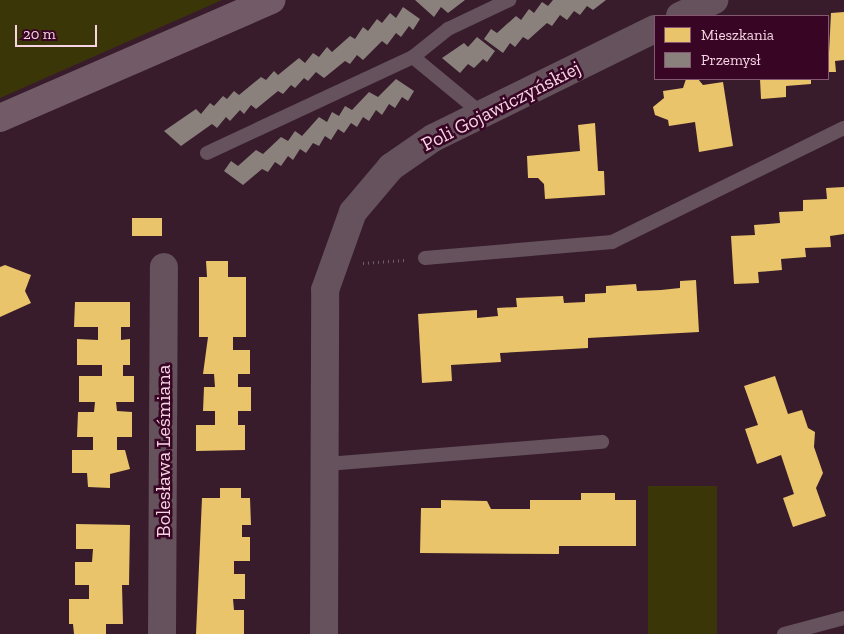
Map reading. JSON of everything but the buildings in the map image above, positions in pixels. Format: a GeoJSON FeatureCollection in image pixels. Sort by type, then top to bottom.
{"type":"FeatureCollection","features":[{"type":"Feature","properties":{"kind":"street"},"geometry":{"type":"LineString","coordinates":[[0,118],[271,0]]}},
{"type":"Feature","properties":{"kind":"street"},"geometry":{"type":"LineString","coordinates":[[682,15],[714,0]]}},
{"type":"Feature","properties":{"kind":"street","name":"Poli Gojawiczyńskiej"},"geometry":{"type":"LineString","coordinates":[[324,634],[325,298],[340,239],[353,212],[391,167],[433,138],[654,29]]}},
{"type":"Feature","properties":{"kind":"street","name":"Bolesława Leśmiana"},"geometry":{"type":"LineString","coordinates":[[162,634],[164,267]]}},
{"type":"Feature","properties":{"kind":"lane"},"geometry":{"type":"LineString","coordinates":[[207,153],[413,57],[448,29],[509,0]]}},
{"type":"Feature","properties":{"kind":"lane"},"geometry":{"type":"LineString","coordinates":[[413,57],[482,114]]}},
{"type":"Feature","properties":{"kind":"lane"},"geometry":{"type":"LineString","coordinates":[[425,258],[612,242],[844,128]]}},
{"type":"Feature","properties":{"kind":"lane"},"geometry":{"type":"LineString","coordinates":[[326,464],[602,442]]}},
{"type":"Feature","properties":{"kind":"lane"},"geometry":{"type":"LineString","coordinates":[[784,634],[844,618]]}},
{"type":"Feature","properties":{"kind":"path"},"geometry":{"type":"LineString","coordinates":[[362,263],[425,258]]}},
{"type":"Feature","properties":{"kind":"shaded area"},"geometry":{"type":"Polygon","coordinates":[[[0,0],[222,0],[0,98],[0,0]]]}},
{"type":"Feature","properties":{"kind":"shaded area"},"geometry":{"type":"Polygon","coordinates":[[[648,486],[717,486],[717,634],[648,634],[648,486]]]}}]}
